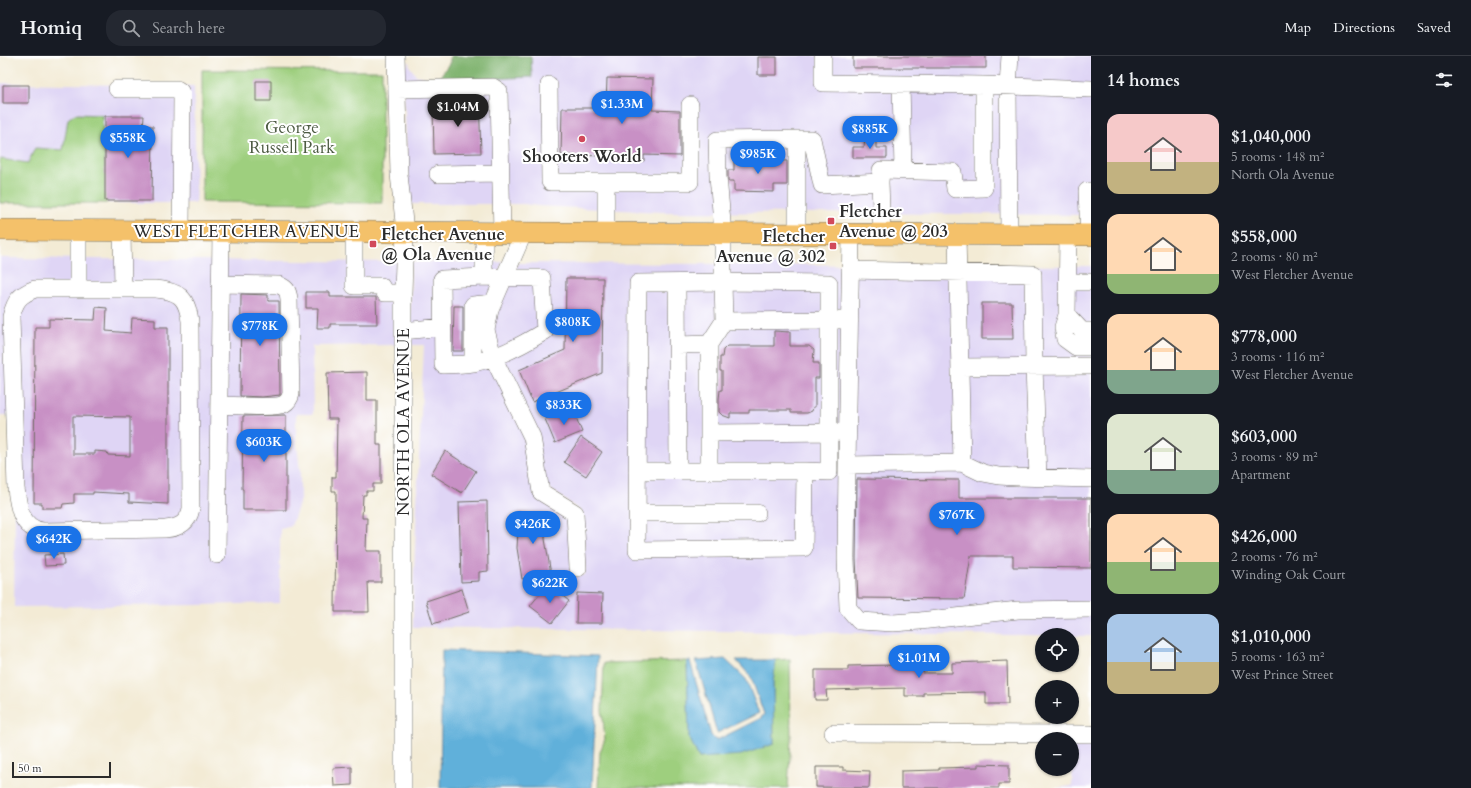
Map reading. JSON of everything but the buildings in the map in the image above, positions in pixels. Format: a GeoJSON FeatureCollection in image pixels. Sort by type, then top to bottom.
{"type":"FeatureCollection","features":[{"type":"Feature","properties":{"kind":"main road","name":"WEST FLETCHER AVENUE"},"geometry":{"type":"LineString","coordinates":[[0,230],[354,231],[523,234],[1090,235]]}},
{"type":"Feature","properties":{"kind":"street","name":"NORTH OLA AVENUE"},"geometry":{"type":"LineString","coordinates":[[396,56],[399,174],[405,232],[403,293],[402,788]]}},
{"type":"Feature","properties":{"kind":"street"},"geometry":{"type":"LineString","coordinates":[[823,56],[823,83],[984,85],[1091,89]]}},
{"type":"Feature","properties":{"kind":"street"},"geometry":{"type":"LineString","coordinates":[[1010,56],[1008,86],[1010,235]]}},
{"type":"Feature","properties":{"kind":"street"},"geometry":{"type":"LineString","coordinates":[[901,84],[903,170]]}},
{"type":"Feature","properties":{"kind":"street"},"geometry":{"type":"LineString","coordinates":[[549,85],[550,182],[690,182],[690,104]]}},
{"type":"Feature","properties":{"kind":"street"},"geometry":{"type":"LineString","coordinates":[[984,85],[984,188]]}},
{"type":"Feature","properties":{"kind":"street"},"geometry":{"type":"LineString","coordinates":[[397,88],[493,87],[499,91],[500,173],[493,233],[478,277],[473,305],[474,363]]}},
{"type":"Feature","properties":{"kind":"street"},"geometry":{"type":"LineString","coordinates":[[117,88],[180,90],[182,95],[181,231]]}},
{"type":"Feature","properties":{"kind":"street"},"geometry":{"type":"LineString","coordinates":[[797,139],[797,235]]}},
{"type":"Feature","properties":{"kind":"street"},"geometry":{"type":"LineString","coordinates":[[709,471],[709,344],[724,321],[723,234],[718,176],[717,140],[812,139],[822,185],[880,182]]}},
{"type":"Feature","properties":{"kind":"street"},"geometry":{"type":"LineString","coordinates":[[882,235],[881,170],[953,172],[955,189],[1009,188]]}},
{"type":"Feature","properties":{"kind":"street"},"geometry":{"type":"LineString","coordinates":[[438,174],[500,173]]}},
{"type":"Feature","properties":{"kind":"street"},"geometry":{"type":"LineString","coordinates":[[606,182],[606,234]]}},
{"type":"Feature","properties":{"kind":"street"},"geometry":{"type":"LineString","coordinates":[[1090,235],[1087,191],[1091,191]]}},
{"type":"Feature","properties":{"kind":"street"},"geometry":{"type":"LineString","coordinates":[[78,230],[78,289]]}},
{"type":"Feature","properties":{"kind":"street"},"geometry":{"type":"LineString","coordinates":[[122,230],[123,289]]}},
{"type":"Feature","properties":{"kind":"street"},"geometry":{"type":"LineString","coordinates":[[217,555],[221,231]]}},
{"type":"Feature","properties":{"kind":"street"},"geometry":{"type":"LineString","coordinates":[[354,231],[354,286],[381,286],[386,293],[403,293]]}},
{"type":"Feature","properties":{"kind":"street"},"geometry":{"type":"LineString","coordinates":[[523,234],[490,310],[486,330],[493,357],[532,437],[541,492],[575,513],[578,568]]}},
{"type":"Feature","properties":{"kind":"street"},"geometry":{"type":"LineString","coordinates":[[851,235],[846,559],[848,608],[859,620],[893,623],[1018,610],[1091,609]]}},
{"type":"Feature","properties":{"kind":"street"},"geometry":{"type":"LineString","coordinates":[[957,235],[962,463]]}},
{"type":"Feature","properties":{"kind":"street"},"geometry":{"type":"LineString","coordinates":[[1068,235],[1067,315],[1063,328],[1065,339],[1076,347],[1091,347]]}},
{"type":"Feature","properties":{"kind":"street"},"geometry":{"type":"LineString","coordinates":[[850,270],[958,271],[1033,274],[1034,367],[1038,478]]}},
{"type":"Feature","properties":{"kind":"street"},"geometry":{"type":"LineString","coordinates":[[478,277],[542,278],[545,331],[531,340],[493,357],[474,363],[443,365],[442,279],[478,277]]}},
{"type":"Feature","properties":{"kind":"street"},"geometry":{"type":"LineString","coordinates":[[1068,282],[1091,282]]}},
{"type":"Feature","properties":{"kind":"street"},"geometry":{"type":"LineString","coordinates":[[637,471],[805,471],[829,472],[829,283],[638,283],[637,471],[637,550],[804,548],[805,471]]}},
{"type":"Feature","properties":{"kind":"street"},"geometry":{"type":"LineString","coordinates":[[677,283],[678,471]]}},
{"type":"Feature","properties":{"kind":"street"},"geometry":{"type":"LineString","coordinates":[[219,405],[274,406],[284,404],[289,400],[291,394],[289,299],[286,288],[279,285],[220,284]]}},
{"type":"Feature","properties":{"kind":"street"},"geometry":{"type":"LineString","coordinates":[[43,288],[123,289],[156,289],[172,291],[183,298],[189,312],[190,515],[183,525],[165,529],[37,531],[28,526],[24,521],[17,497],[11,317],[16,302],[28,292],[43,288]]}},
{"type":"Feature","properties":{"kind":"street"},"geometry":{"type":"LineString","coordinates":[[473,305],[493,303]]}},
{"type":"Feature","properties":{"kind":"street"},"geometry":{"type":"LineString","coordinates":[[1067,315],[1082,331],[1091,331]]}},
{"type":"Feature","properties":{"kind":"street"},"geometry":{"type":"LineString","coordinates":[[724,321],[850,320]]}},
{"type":"Feature","properties":{"kind":"street"},"geometry":{"type":"LineString","coordinates":[[403,331],[442,327]]}},
{"type":"Feature","properties":{"kind":"street"},"geometry":{"type":"LineString","coordinates":[[678,345],[709,344]]}},
{"type":"Feature","properties":{"kind":"street"},"geometry":{"type":"LineString","coordinates":[[960,367],[1091,366]]}},
{"type":"Feature","properties":{"kind":"street"},"geometry":{"type":"LineString","coordinates":[[709,433],[848,432]]}},
{"type":"Feature","properties":{"kind":"street"},"geometry":{"type":"LineString","coordinates":[[848,466],[962,463],[983,473],[1016,477],[1091,479]]}},
{"type":"Feature","properties":{"kind":"street"},"geometry":{"type":"LineString","coordinates":[[637,513],[757,513]]}},
{"type":"Feature","properties":{"kind":"street"},"geometry":{"type":"LineString","coordinates":[[834,733],[1091,734]]}},
{"type":"Feature","properties":{"kind":"shaded area"},"geometry":{"type":"Polygon","coordinates":[[[531,56],[1091,56],[1091,215],[663,212],[524,204],[409,204],[403,71],[409,61],[410,67],[416,75],[438,79],[437,81],[532,77],[531,56]]]}},
{"type":"Feature","properties":{"kind":"shaded area"},"geometry":{"type":"Polygon","coordinates":[[[0,83],[194,86],[196,203],[107,203],[102,115],[64,150],[35,148],[28,163],[0,159],[0,83]]]}},
{"type":"Feature","properties":{"kind":"shaded area"},"geometry":{"type":"Polygon","coordinates":[[[0,258],[397,262],[396,345],[312,346],[313,414],[296,414],[296,436],[300,471],[300,501],[291,526],[280,529],[280,603],[14,607],[16,415],[0,415],[0,258]]]}},
{"type":"Feature","properties":{"kind":"shaded area"},"geometry":{"type":"Polygon","coordinates":[[[411,262],[503,262],[483,309],[526,440],[535,494],[568,517],[572,576],[585,575],[582,512],[547,487],[497,351],[493,330],[496,313],[518,263],[1091,266],[1091,636],[1079,636],[1079,628],[1035,628],[1035,635],[413,627],[413,594],[424,345],[410,345],[411,262]]]}},
{"type":"Feature","properties":{"kind":"shaded area"},"geometry":{"type":"Polygon","coordinates":[[[1079,741],[1091,742],[1091,788],[1057,788],[1072,786],[1072,776],[1079,776],[1079,741]]]}},
{"type":"Feature","properties":{"kind":"green space"},"geometry":{"type":"Polygon","coordinates":[[[450,56],[531,56],[532,77],[437,81],[450,62],[450,56]]]}},
{"type":"Feature","properties":{"kind":"green space","name":"George Russell Park"},"geometry":{"type":"Polygon","coordinates":[[[202,70],[382,71],[382,203],[202,202],[202,70]]]}},
{"type":"Feature","properties":{"kind":"green space"},"geometry":{"type":"Polygon","coordinates":[[[75,114],[102,115],[107,203],[0,203],[0,159],[28,163],[35,148],[63,150],[68,119],[75,114]]]}},
{"type":"Feature","properties":{"kind":"green space"},"geometry":{"type":"Polygon","coordinates":[[[790,659],[791,738],[788,788],[598,788],[600,752],[605,739],[602,709],[604,663],[687,661],[689,737],[699,758],[774,744],[773,682],[776,660],[790,659]]]}},
{"type":"Feature","properties":{"kind":"water"},"geometry":{"type":"Polygon","coordinates":[[[442,650],[598,656],[592,788],[440,788],[442,650]]]}},
{"type":"Feature","properties":{"kind":"water"},"geometry":{"type":"Polygon","coordinates":[[[725,659],[746,679],[759,713],[717,733],[696,661],[725,659]]]}},
{"type":"Feature","properties":{"kind":"water"},"geometry":{"type":"Polygon","coordinates":[[[736,660],[776,660],[773,682],[774,744],[741,755],[699,758],[689,737],[687,661],[690,661],[711,735],[717,740],[761,718],[764,714],[751,677],[736,660]]]}},
{"type":"Feature","properties":{"kind":"place","name":"Shooters World"},"geometry":{"type":"Point","coordinates":[582,139]}},
{"type":"Feature","properties":{"kind":"place","name":"Fletcher Avenue @ 203"},"geometry":{"type":"Point","coordinates":[831,221]}},
{"type":"Feature","properties":{"kind":"place","name":"Fletcher Avenue @ Ola Avenue"},"geometry":{"type":"Point","coordinates":[373,244]}},
{"type":"Feature","properties":{"kind":"place","name":"Fletcher Avenue @ 302"},"geometry":{"type":"Point","coordinates":[833,246]}}]}
